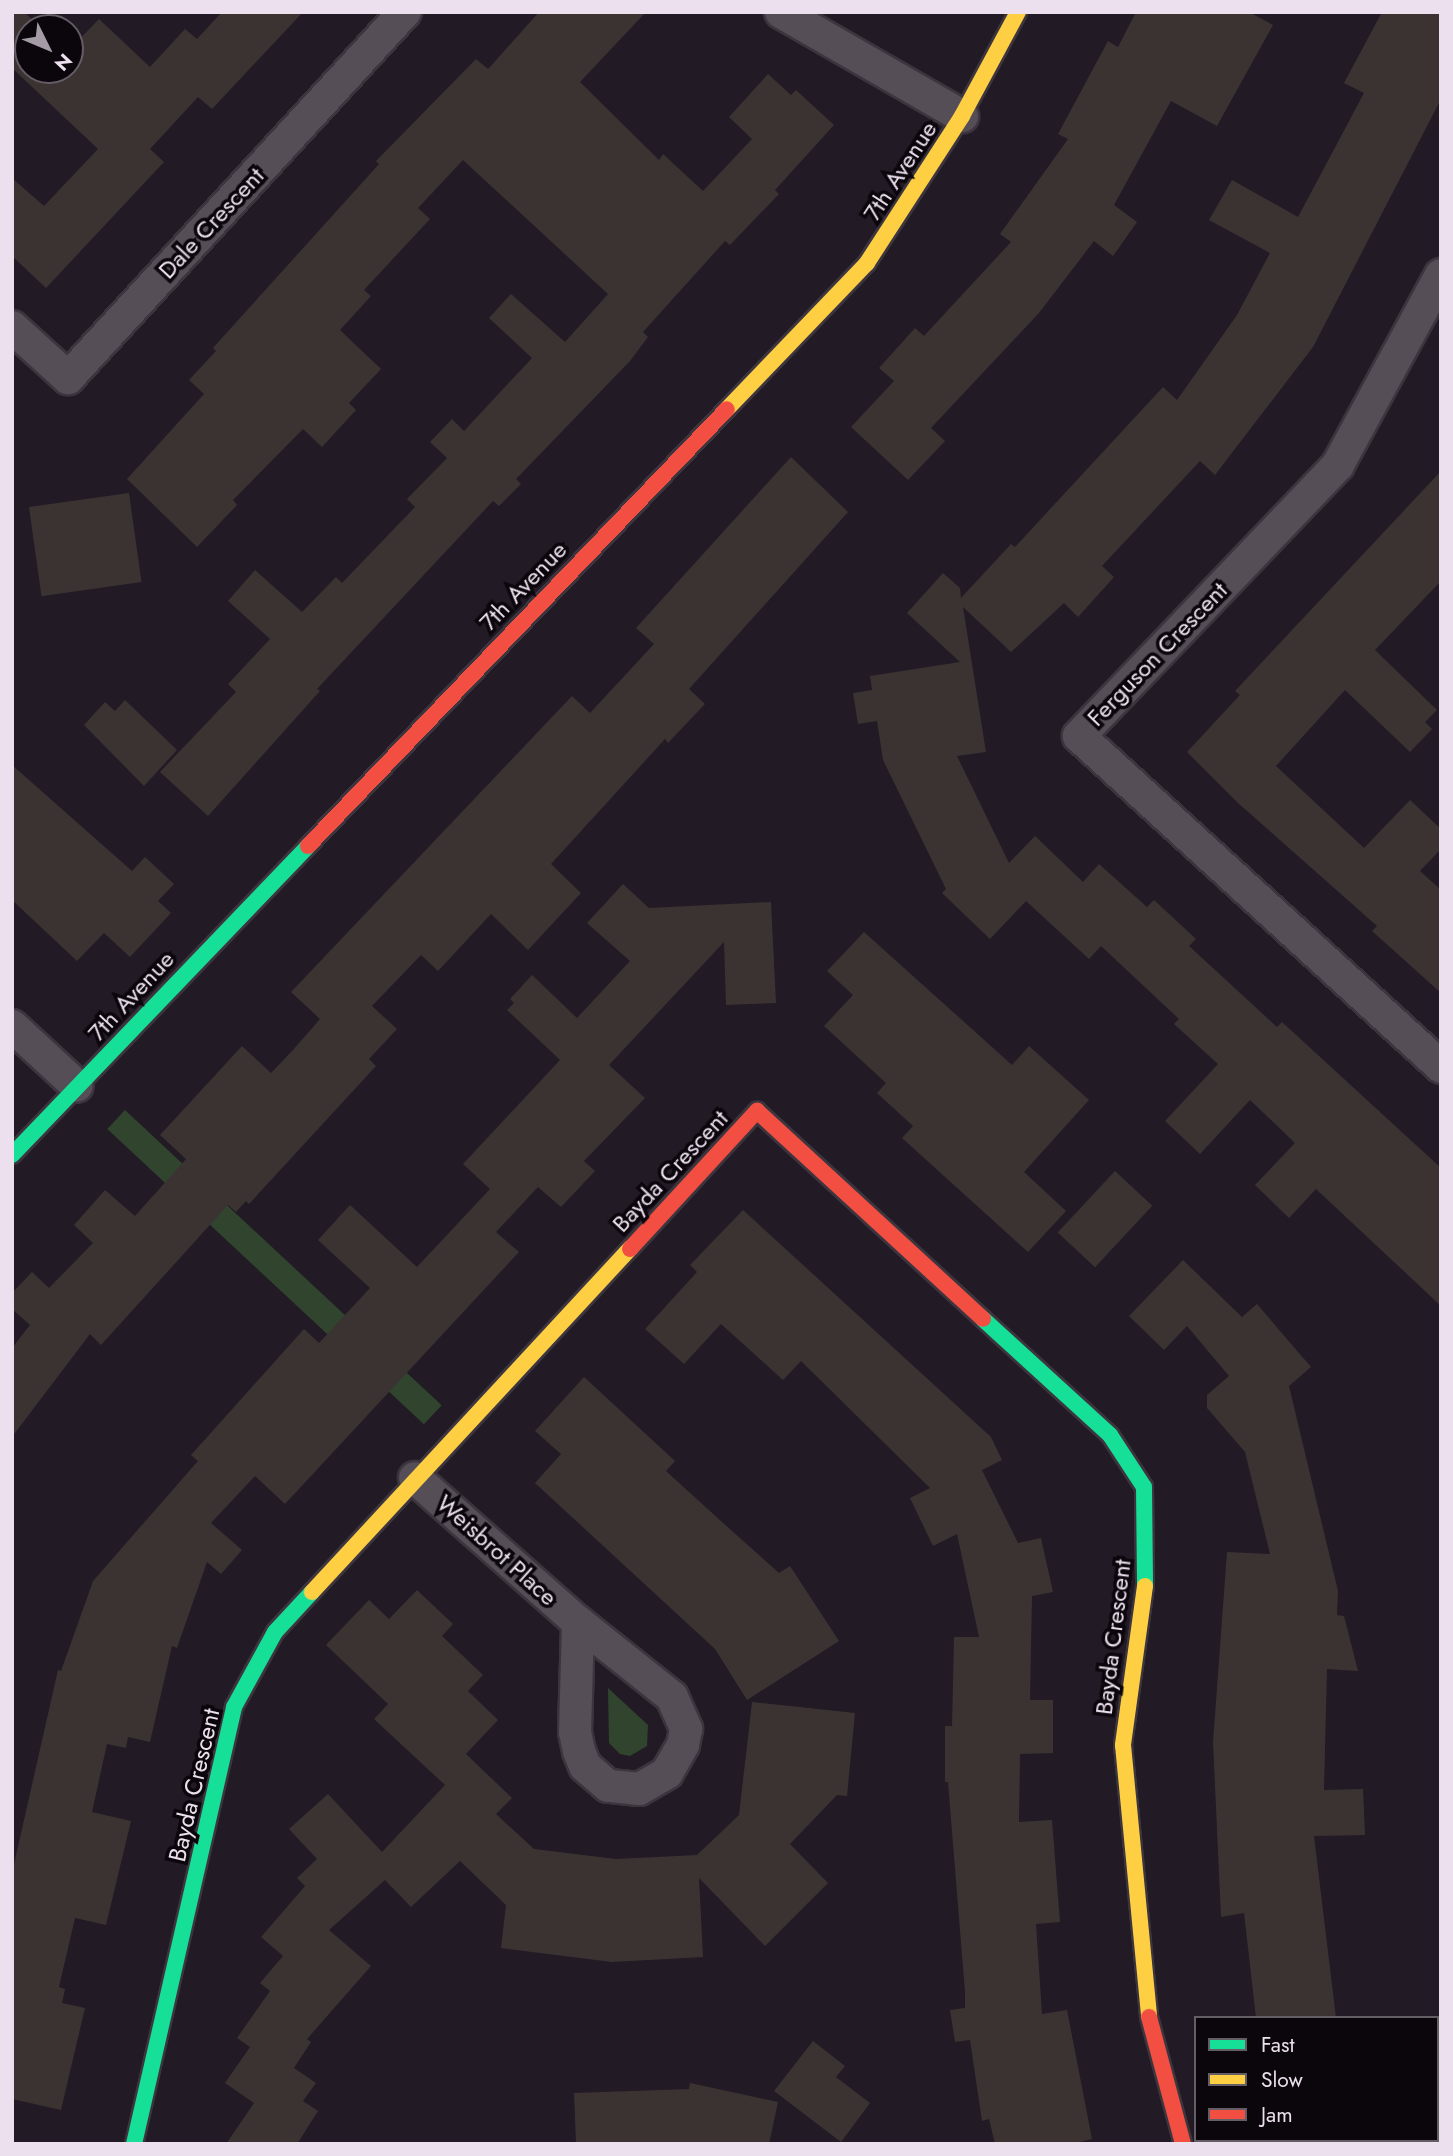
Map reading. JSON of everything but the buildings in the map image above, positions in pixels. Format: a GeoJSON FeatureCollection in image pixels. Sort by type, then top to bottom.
{"type":"FeatureCollection","features":[{"type":"Feature","properties":{"kind":"street","name":"Dale Crescent"},"geometry":{"type":"LineString","coordinates":[[12,327],[68,378],[405,12]]}},
{"type":"Feature","properties":{"kind":"street"},"geometry":{"type":"LineString","coordinates":[[781,12],[962,117]]}},
{"type":"Feature","properties":{"kind":"street","name":"7th Avenue"},"geometry":{"type":"LineString","coordinates":[[12,1155],[867,263],[962,117],[1018,12]]}},
{"type":"Feature","properties":{"kind":"street","name":"Ferguson Crescent"},"geometry":{"type":"LineString","coordinates":[[1441,275],[1338,465],[1079,736],[1441,1067]]}},
{"type":"Feature","properties":{"kind":"street"},"geometry":{"type":"LineString","coordinates":[[12,1026],[77,1086]]}},
{"type":"Feature","properties":{"kind":"street","name":"Bayda Crescent"},"geometry":{"type":"LineString","coordinates":[[134,2144],[234,1707],[275,1632],[757,1111],[1110,1435],[1144,1487],[1146,1575],[1123,1745],[1150,2028],[1183,2144]]}},
{"type":"Feature","properties":{"kind":"street","name":"Weisbrot Place"},"geometry":{"type":"LineString","coordinates":[[415,1478],[578,1622],[658,1684],[681,1712],[686,1730],[677,1759],[667,1773],[639,1789],[608,1786],[585,1766],[579,1751],[575,1732],[578,1622]]}},
{"type":"Feature","properties":{"kind":"green space"},"geometry":{"type":"Polygon","coordinates":[[[125,1110],[442,1405],[424,1424],[107,1129],[125,1110]]]}},
{"type":"Feature","properties":{"kind":"green space"},"geometry":{"type":"Polygon","coordinates":[[[608,1688],[648,1725],[647,1746],[630,1756],[620,1754],[609,1743],[608,1688]]]}},
{"type":"Feature","properties":{"kind":"traffic: fast"},"geometry":{"type":"LineString","coordinates":[[12,1155],[308,846]]}},
{"type":"Feature","properties":{"kind":"traffic: fast"},"geometry":{"type":"LineString","coordinates":[[983,1319],[1110,1435],[1144,1487],[1145,1586]]}},
{"type":"Feature","properties":{"kind":"traffic: fast"},"geometry":{"type":"LineString","coordinates":[[134,2144],[234,1707],[275,1632],[312,1592]]}},
{"type":"Feature","properties":{"kind":"traffic: slow"},"geometry":{"type":"LineString","coordinates":[[727,409],[867,263],[962,116],[1018,12]]}},
{"type":"Feature","properties":{"kind":"traffic: slow"},"geometry":{"type":"LineString","coordinates":[[312,1592],[630,1249]]}},
{"type":"Feature","properties":{"kind":"traffic: slow"},"geometry":{"type":"LineString","coordinates":[[1145,1586],[1123,1745],[1149,2017]]}},
{"type":"Feature","properties":{"kind":"traffic: jam"},"geometry":{"type":"LineString","coordinates":[[308,846],[727,409]]}},
{"type":"Feature","properties":{"kind":"traffic: jam"},"geometry":{"type":"LineString","coordinates":[[630,1249],[757,1111],[983,1319]]}},
{"type":"Feature","properties":{"kind":"traffic: jam"},"geometry":{"type":"LineString","coordinates":[[1149,2017],[1183,2144]]}}]}
